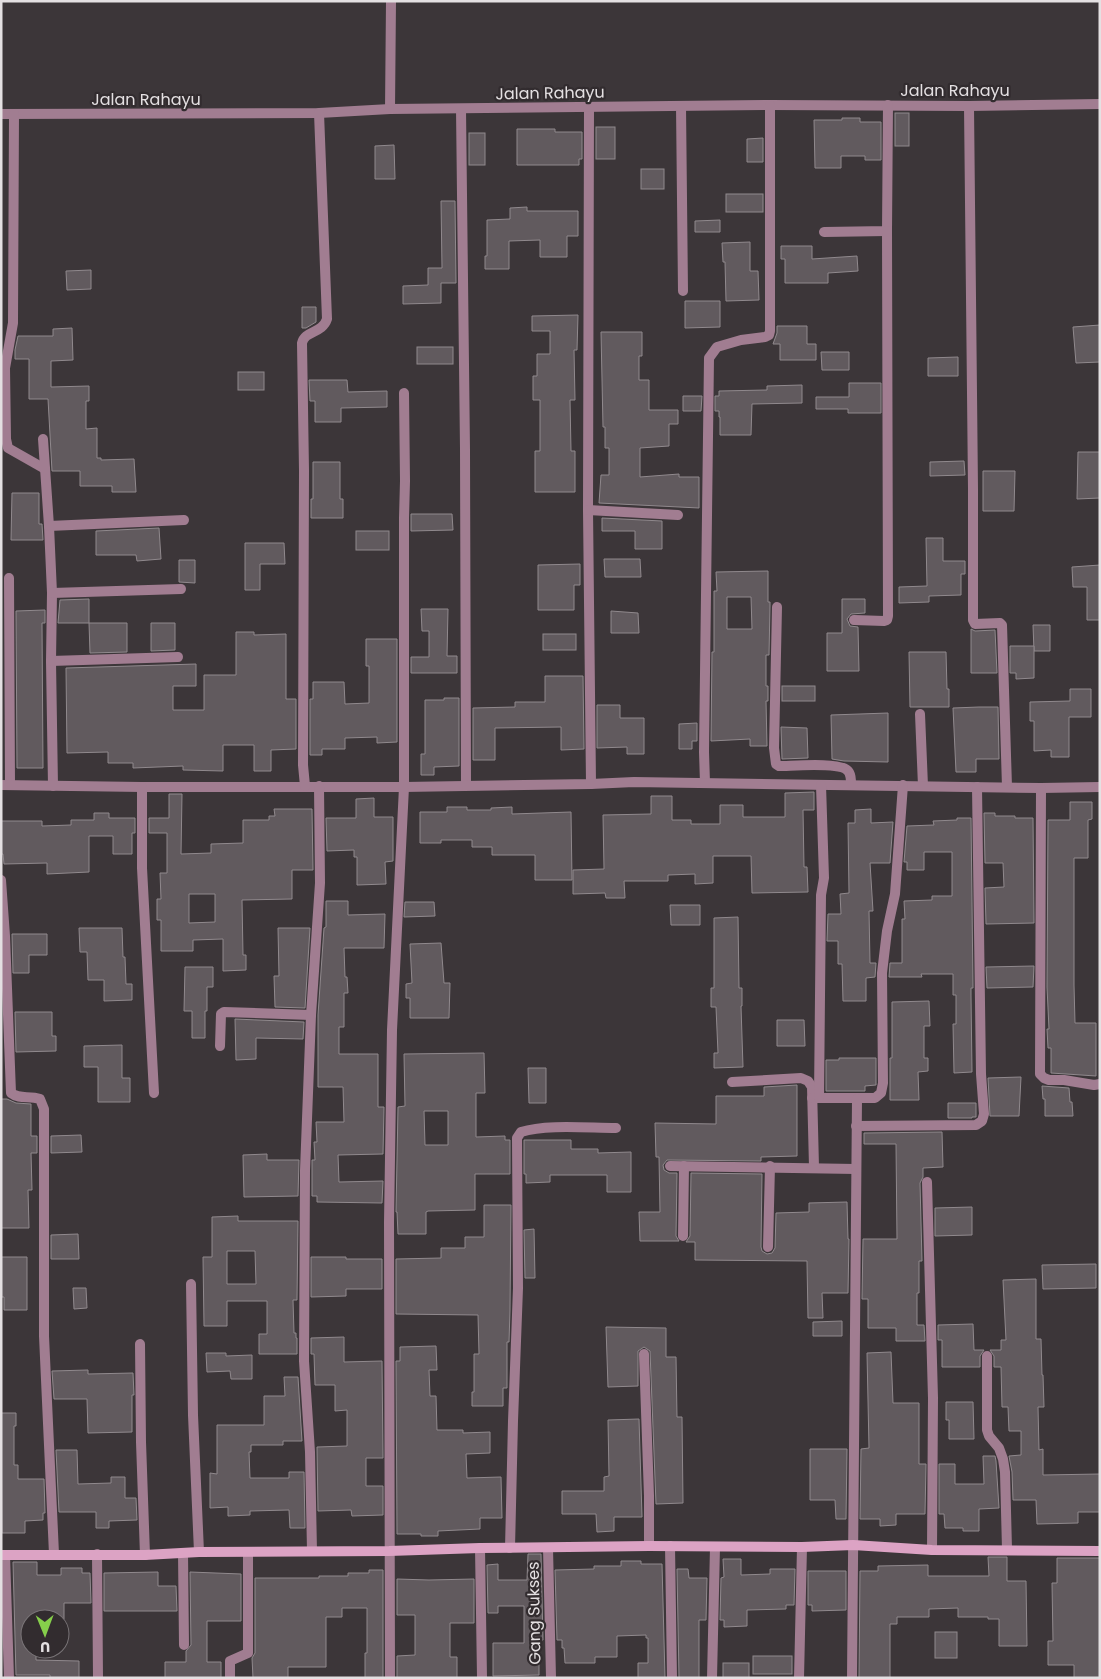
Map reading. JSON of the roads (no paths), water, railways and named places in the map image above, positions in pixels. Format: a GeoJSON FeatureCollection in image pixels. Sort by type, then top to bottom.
{"type":"FeatureCollection","features":[{"type":"Feature","properties":{"kind":"street"},"geometry":{"type":"LineString","coordinates":[[390,109],[391,1]]}},
{"type":"Feature","properties":{"kind":"street","name":"Jalan Rahayu"},"geometry":{"type":"LineString","coordinates":[[1,114],[319,113],[390,109],[770,105],[969,106],[1100,104]]}},
{"type":"Feature","properties":{"kind":"street"},"geometry":{"type":"LineString","coordinates":[[705,784],[709,358],[717,347],[741,340],[765,337],[769,335],[770,331],[770,105]]}},
{"type":"Feature","properties":{"kind":"street"},"geometry":{"type":"LineString","coordinates":[[854,620],[884,621],[887,620],[888,616],[888,105]]}},
{"type":"Feature","properties":{"kind":"street"},"geometry":{"type":"LineString","coordinates":[[682,106],[683,291]]}},
{"type":"Feature","properties":{"kind":"street"},"geometry":{"type":"LineString","coordinates":[[969,106],[973,620],[975,624],[1000,623],[1002,625],[1008,787]]}},
{"type":"Feature","properties":{"kind":"street"},"geometry":{"type":"LineString","coordinates":[[589,108],[588,510],[591,784]]}},
{"type":"Feature","properties":{"kind":"street"},"geometry":{"type":"LineString","coordinates":[[461,109],[466,449],[466,785]]}},
{"type":"Feature","properties":{"kind":"street"},"geometry":{"type":"LineString","coordinates":[[305,786],[302,343],[303,338],[325,325],[326,319],[319,113]]}},
{"type":"Feature","properties":{"kind":"street"},"geometry":{"type":"LineString","coordinates":[[14,114],[13,323],[4,368],[6,439],[8,448],[45,469]]}},
{"type":"Feature","properties":{"kind":"street"},"geometry":{"type":"LineString","coordinates":[[824,232],[887,231]]}},
{"type":"Feature","properties":{"kind":"street"},"geometry":{"type":"LineString","coordinates":[[390,1678],[390,1126],[392,1030],[404,787],[404,393]]}},
{"type":"Feature","properties":{"kind":"street"},"geometry":{"type":"LineString","coordinates":[[43,439],[52,593],[53,786]]}},
{"type":"Feature","properties":{"kind":"street"},"geometry":{"type":"LineString","coordinates":[[588,510],[678,515]]}},
{"type":"Feature","properties":{"kind":"street"},"geometry":{"type":"LineString","coordinates":[[49,526],[184,520]]}},
{"type":"Feature","properties":{"kind":"street"},"geometry":{"type":"LineString","coordinates":[[9,578],[5,662],[6,785],[404,787],[634,782],[1041,788],[1100,787]]}},
{"type":"Feature","properties":{"kind":"street"},"geometry":{"type":"LineString","coordinates":[[52,593],[181,589]]}},
{"type":"Feature","properties":{"kind":"street"},"geometry":{"type":"LineString","coordinates":[[777,607],[776,764],[779,766],[830,765],[841,767],[847,770],[851,785]]}},
{"type":"Feature","properties":{"kind":"street"},"geometry":{"type":"LineString","coordinates":[[51,661],[178,657]]}},
{"type":"Feature","properties":{"kind":"street"},"geometry":{"type":"LineString","coordinates":[[920,714],[923,786]]}},
{"type":"Feature","properties":{"kind":"street"},"geometry":{"type":"LineString","coordinates":[[814,1167],[821,895],[824,878],[821,785]]}},
{"type":"Feature","properties":{"kind":"street"},"geometry":{"type":"LineString","coordinates":[[816,1098],[875,1098],[881,1093],[883,1083],[882,973],[886,931],[895,894],[903,785]]}},
{"type":"Feature","properties":{"kind":"street"},"geometry":{"type":"LineString","coordinates":[[312,1551],[310,1452],[304,1361],[305,1171],[320,883],[319,786]]}},
{"type":"Feature","properties":{"kind":"street"},"geometry":{"type":"LineString","coordinates":[[142,787],[142,868],[154,1093]]}},
{"type":"Feature","properties":{"kind":"street"},"geometry":{"type":"LineString","coordinates":[[856,1126],[976,1126],[982,1122],[984,1114],[981,1074],[977,787]]}},
{"type":"Feature","properties":{"kind":"street"},"geometry":{"type":"LineString","coordinates":[[1041,788],[1040,1074],[1049,1080],[1100,1084]]}},
{"type":"Feature","properties":{"kind":"street"},"geometry":{"type":"LineString","coordinates":[[1,880],[5,936],[10,1093],[20,1098],[34,1097],[40,1099],[44,1109],[44,1336],[54,1554]]}},
{"type":"Feature","properties":{"kind":"street"},"geometry":{"type":"LineString","coordinates":[[220,1046],[221,1014],[224,1012],[312,1015]]}},
{"type":"Feature","properties":{"kind":"street"},"geometry":{"type":"LineString","coordinates":[[732,1082],[801,1078],[808,1081],[816,1098]]}},
{"type":"Feature","properties":{"kind":"street"},"geometry":{"type":"LineString","coordinates":[[852,1678],[857,1099]]}},
{"type":"Feature","properties":{"kind":"street"},"geometry":{"type":"LineString","coordinates":[[510,1548],[512,1421],[518,1288],[517,1138],[521,1132],[528,1130],[616,1128]]}},
{"type":"Feature","properties":{"kind":"street"},"geometry":{"type":"LineString","coordinates":[[670,1166],[856,1168]]}},
{"type":"Feature","properties":{"kind":"street"},"geometry":{"type":"LineString","coordinates":[[683,1236],[684,1166]]}},
{"type":"Feature","properties":{"kind":"street"},"geometry":{"type":"LineString","coordinates":[[768,1247],[770,1166]]}},
{"type":"Feature","properties":{"kind":"street"},"geometry":{"type":"LineString","coordinates":[[927,1182],[933,1398],[932,1550]]}},
{"type":"Feature","properties":{"kind":"street"},"geometry":{"type":"LineString","coordinates":[[191,1284],[193,1415],[199,1552]]}},
{"type":"Feature","properties":{"kind":"street"},"geometry":{"type":"LineString","coordinates":[[140,1344],[145,1555]]}},
{"type":"Feature","properties":{"kind":"street"},"geometry":{"type":"LineString","coordinates":[[644,1354],[649,1546]]}},
{"type":"Feature","properties":{"kind":"street"},"geometry":{"type":"LineString","coordinates":[[987,1356],[987,1430],[1003,1459],[1007,1549]]}},
{"type":"Feature","properties":{"kind":"street"},"geometry":{"type":"LineString","coordinates":[[9,1678],[3,1555],[145,1555],[199,1552],[390,1551],[480,1548],[802,1547],[853,1545],[932,1550],[1100,1551]]}},
{"type":"Feature","properties":{"kind":"street"},"geometry":{"type":"LineString","coordinates":[[670,1546],[672,1678]]}},
{"type":"Feature","properties":{"kind":"street"},"geometry":{"type":"LineString","coordinates":[[712,1678],[715,1547]]}},
{"type":"Feature","properties":{"kind":"street"},"geometry":{"type":"LineString","coordinates":[[799,1678],[802,1547]]}},
{"type":"Feature","properties":{"kind":"street"},"geometry":{"type":"LineString","coordinates":[[480,1548],[482,1678]]}},
{"type":"Feature","properties":{"kind":"street","name":"Gang Sukses"},"geometry":{"type":"LineString","coordinates":[[548,1548],[551,1678]]}},
{"type":"Feature","properties":{"kind":"street"},"geometry":{"type":"LineString","coordinates":[[184,1553],[184,1646]]}},
{"type":"Feature","properties":{"kind":"street"},"geometry":{"type":"LineString","coordinates":[[230,1678],[230,1660],[248,1653],[248,1553]]}},
{"type":"Feature","properties":{"kind":"street"},"geometry":{"type":"LineString","coordinates":[[97,1554],[98,1678]]}}]}
